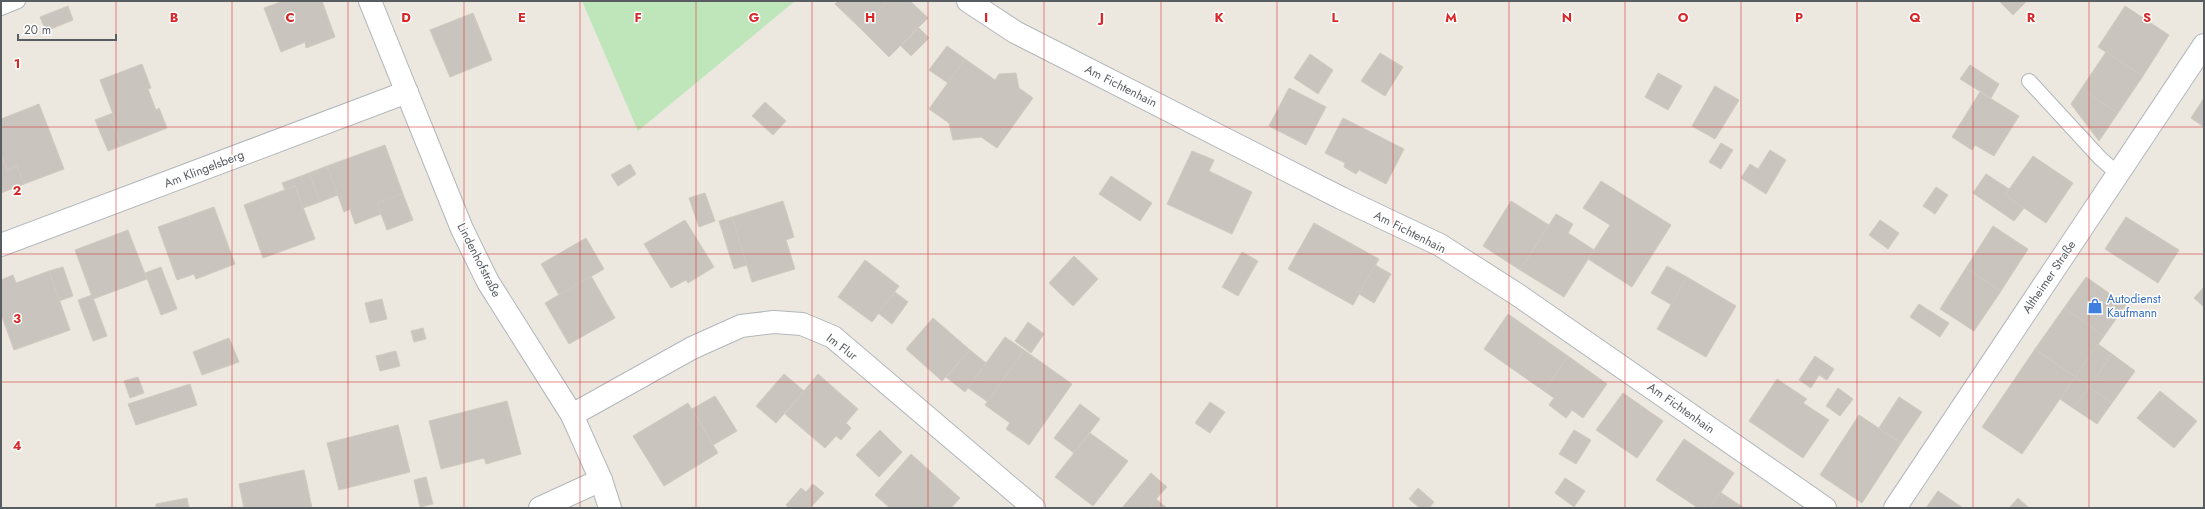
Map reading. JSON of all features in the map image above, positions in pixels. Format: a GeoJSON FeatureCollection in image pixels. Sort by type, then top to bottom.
{"type":"FeatureCollection","features":[{"type":"Feature","properties":{"kind":"street","name":"Lindenhofstraße"},"geometry":{"type":"LineString","coordinates":[[370,1],[462,228],[488,282],[572,415],[601,480],[610,508]]}},
{"type":"Feature","properties":{"kind":"street","name":"Am Fichtenhain"},"geometry":{"type":"LineString","coordinates":[[968,1],[1015,32],[1334,194],[1440,245],[1518,295],[1824,508]]}},
{"type":"Feature","properties":{"kind":"street","name":"Altheimer Straße"},"geometry":{"type":"LineString","coordinates":[[1895,508],[2204,46]]}},
{"type":"Feature","properties":{"kind":"street","name":"Am Klingelsberg"},"geometry":{"type":"LineString","coordinates":[[1,245],[406,92]]}},
{"type":"Feature","properties":{"kind":"street","name":"Im Flur"},"geometry":{"type":"LineString","coordinates":[[572,415],[692,348],[741,326],[774,322],[802,324],[833,337],[1034,508]]}},
{"type":"Feature","properties":{"kind":"street"},"geometry":{"type":"LineString","coordinates":[[540,508],[601,480]]}},
{"type":"Feature","properties":{"kind":"lane"},"geometry":{"type":"LineString","coordinates":[[1,8],[18,1]]}},
{"type":"Feature","properties":{"kind":"lane"},"geometry":{"type":"LineString","coordinates":[[2029,80],[2100,158],[2118,174]]}},
{"type":"Feature","properties":{"kind":"green space"},"geometry":{"type":"Polygon","coordinates":[[[582,1],[795,1],[638,131],[582,1]]]}},
{"type":"Feature","properties":{"kind":"building"},"geometry":{"type":"Polygon","coordinates":[[[283,1],[322,1],[335,37],[306,48],[305,42],[281,52],[264,8],[283,1]]]}},
{"type":"Feature","properties":{"kind":"building"},"geometry":{"type":"Polygon","coordinates":[[[838,1],[888,1],[861,29],[835,4],[838,1]]]}},
{"type":"Feature","properties":{"kind":"building"},"geometry":{"type":"Polygon","coordinates":[[[888,1],[910,1],[928,18],[889,57],[861,29],[888,1]]]}},
{"type":"Feature","properties":{"kind":"building"},"geometry":{"type":"Polygon","coordinates":[[[1999,1],[2027,1],[2013,15],[1999,1]]]}},
{"type":"Feature","properties":{"kind":"building"},"geometry":{"type":"Polygon","coordinates":[[[68,6],[73,20],[46,31],[40,17],[68,6]]]}},
{"type":"Feature","properties":{"kind":"building"},"geometry":{"type":"Polygon","coordinates":[[[2125,6],[2169,35],[2143,76],[2098,47],[2125,6]]]}},
{"type":"Feature","properties":{"kind":"building"},"geometry":{"type":"Polygon","coordinates":[[[473,13],[492,60],[450,77],[430,30],[473,13]]]}},
{"type":"Feature","properties":{"kind":"building"},"geometry":{"type":"Polygon","coordinates":[[[919,28],[929,38],[911,56],[901,46],[919,28]]]}},
{"type":"Feature","properties":{"kind":"building"},"geometry":{"type":"Polygon","coordinates":[[[947,46],[965,59],[948,83],[929,70],[947,46]]]}},
{"type":"Feature","properties":{"kind":"building"},"geometry":{"type":"Polygon","coordinates":[[[2106,52],[2143,76],[2118,113],[2081,89],[2106,52]]]}},
{"type":"Feature","properties":{"kind":"building"},"geometry":{"type":"Polygon","coordinates":[[[1380,53],[1403,67],[1385,96],[1361,81],[1380,53]]]}},
{"type":"Feature","properties":{"kind":"building"},"geometry":{"type":"Polygon","coordinates":[[[1310,54],[1333,70],[1318,94],[1294,78],[1310,54]]]}},
{"type":"Feature","properties":{"kind":"building"},"geometry":{"type":"Polygon","coordinates":[[[965,59],[995,80],[999,74],[1016,73],[1019,88],[1033,98],[997,148],[981,137],[953,140],[949,123],[929,109],[965,59]]]}},
{"type":"Feature","properties":{"kind":"building"},"geometry":{"type":"Polygon","coordinates":[[[142,64],[151,88],[148,89],[156,110],[159,108],[167,128],[121,146],[111,120],[115,119],[100,80],[142,64]]]}},
{"type":"Feature","properties":{"kind":"building"},"geometry":{"type":"Polygon","coordinates":[[[1970,65],[1999,84],[1991,98],[1960,79],[1970,65]]]}},
{"type":"Feature","properties":{"kind":"building"},"geometry":{"type":"Polygon","coordinates":[[[1658,73],[1682,86],[1668,110],[1645,97],[1658,73]]]}},
{"type":"Feature","properties":{"kind":"building"},"geometry":{"type":"Polygon","coordinates":[[[1715,86],[1739,100],[1715,139],[1692,126],[1715,86]]]}},
{"type":"Feature","properties":{"kind":"building"},"geometry":{"type":"Polygon","coordinates":[[[1289,88],[1326,107],[1306,145],[1269,126],[1289,88]]]}},
{"type":"Feature","properties":{"kind":"building"},"geometry":{"type":"Polygon","coordinates":[[[2081,89],[2118,113],[2099,141],[2071,104],[2081,89]]]}},
{"type":"Feature","properties":{"kind":"building"},"geometry":{"type":"Polygon","coordinates":[[[1980,92],[2019,116],[1994,156],[1975,145],[1972,150],[1952,137],[1980,92]]]}},
{"type":"Feature","properties":{"kind":"building"},"geometry":{"type":"Polygon","coordinates":[[[2204,98],[2204,127],[2191,118],[2204,98]]]}},
{"type":"Feature","properties":{"kind":"building"},"geometry":{"type":"Polygon","coordinates":[[[765,102],[786,121],[773,135],[752,116],[765,102]]]}},
{"type":"Feature","properties":{"kind":"building"},"geometry":{"type":"Polygon","coordinates":[[[39,104],[64,169],[24,184],[17,166],[7,170],[1,154],[1,119],[39,104]]]}},
{"type":"Feature","properties":{"kind":"building"},"geometry":{"type":"Polygon","coordinates":[[[113,113],[115,119],[111,120],[121,146],[108,151],[95,120],[113,113]]]}},
{"type":"Feature","properties":{"kind":"building"},"geometry":{"type":"Polygon","coordinates":[[[1343,118],[1404,149],[1386,184],[1359,170],[1356,174],[1344,167],[1345,163],[1325,153],[1343,118]]]}},
{"type":"Feature","properties":{"kind":"building"},"geometry":{"type":"Polygon","coordinates":[[[1721,143],[1733,150],[1721,169],[1709,162],[1721,143]]]}},
{"type":"Feature","properties":{"kind":"building"},"geometry":{"type":"Polygon","coordinates":[[[385,145],[403,194],[377,203],[381,214],[355,224],[350,209],[344,212],[327,166],[385,145]]]}},
{"type":"Feature","properties":{"kind":"building"},"geometry":{"type":"Polygon","coordinates":[[[1770,150],[1786,160],[1766,194],[1741,178],[1750,164],[1758,169],[1770,150]]]}},
{"type":"Feature","properties":{"kind":"building"},"geometry":{"type":"Polygon","coordinates":[[[1192,151],[1214,160],[1209,171],[1252,192],[1232,234],[1167,204],[1192,151]]]}},
{"type":"Feature","properties":{"kind":"building"},"geometry":{"type":"Polygon","coordinates":[[[1,155],[7,170],[17,166],[24,184],[1,193],[1,155]]]}},
{"type":"Feature","properties":{"kind":"building"},"geometry":{"type":"Polygon","coordinates":[[[2033,156],[2073,183],[2046,223],[2005,195],[2033,156]]]}},
{"type":"Feature","properties":{"kind":"building"},"geometry":{"type":"Polygon","coordinates":[[[630,164],[636,174],[618,186],[611,175],[630,164]]]}},
{"type":"Feature","properties":{"kind":"building"},"geometry":{"type":"Polygon","coordinates":[[[327,166],[338,195],[320,202],[309,173],[327,166]]]}},
{"type":"Feature","properties":{"kind":"building"},"geometry":{"type":"Polygon","coordinates":[[[309,173],[320,202],[303,208],[295,186],[285,190],[282,183],[309,173]]]}},
{"type":"Feature","properties":{"kind":"building"},"geometry":{"type":"Polygon","coordinates":[[[1986,174],[2009,189],[2005,195],[2024,208],[2014,221],[1973,193],[1986,174]]]}},
{"type":"Feature","properties":{"kind":"building"},"geometry":{"type":"Polygon","coordinates":[[[1111,176],[1152,203],[1140,221],[1099,194],[1111,176]]]}},
{"type":"Feature","properties":{"kind":"building"},"geometry":{"type":"Polygon","coordinates":[[[1601,181],[1671,225],[1632,287],[1588,259],[1610,225],[1583,208],[1601,181]]]}},
{"type":"Feature","properties":{"kind":"building"},"geometry":{"type":"Polygon","coordinates":[[[295,186],[315,239],[263,258],[244,205],[295,186]]]}},
{"type":"Feature","properties":{"kind":"building"},"geometry":{"type":"Polygon","coordinates":[[[1936,187],[1948,195],[1935,214],[1923,206],[1936,187]]]}},
{"type":"Feature","properties":{"kind":"building"},"geometry":{"type":"Polygon","coordinates":[[[705,193],[715,221],[699,227],[689,198],[705,193]]]}},
{"type":"Feature","properties":{"kind":"building"},"geometry":{"type":"Polygon","coordinates":[[[403,194],[413,220],[387,230],[377,203],[403,194]]]}},
{"type":"Feature","properties":{"kind":"building"},"geometry":{"type":"Polygon","coordinates":[[[783,201],[794,237],[786,240],[795,269],[752,282],[732,217],[783,201]]]}},
{"type":"Feature","properties":{"kind":"building"},"geometry":{"type":"Polygon","coordinates":[[[1511,201],[1549,225],[1520,270],[1483,246],[1511,201]]]}},
{"type":"Feature","properties":{"kind":"building"},"geometry":{"type":"Polygon","coordinates":[[[214,207],[235,264],[196,279],[194,274],[177,280],[158,227],[214,207]]]}},
{"type":"Feature","properties":{"kind":"building"},"geometry":{"type":"Polygon","coordinates":[[[1556,214],[1573,224],[1568,233],[1594,250],[1564,297],[1520,270],[1556,214]]]}},
{"type":"Feature","properties":{"kind":"building"},"geometry":{"type":"Polygon","coordinates":[[[732,217],[747,265],[734,269],[719,221],[732,217]]]}},
{"type":"Feature","properties":{"kind":"building"},"geometry":{"type":"Polygon","coordinates":[[[2126,217],[2179,250],[2158,283],[2105,249],[2126,217]]]}},
{"type":"Feature","properties":{"kind":"building"},"geometry":{"type":"Polygon","coordinates":[[[685,220],[714,267],[688,283],[686,280],[671,288],[644,244],[685,220]]]}},
{"type":"Feature","properties":{"kind":"building"},"geometry":{"type":"Polygon","coordinates":[[[1880,220],[1899,233],[1888,249],[1869,235],[1880,220]]]}},
{"type":"Feature","properties":{"kind":"building"},"geometry":{"type":"Polygon","coordinates":[[[1314,223],[1379,259],[1353,305],[1288,269],[1314,223]]]}},
{"type":"Feature","properties":{"kind":"building"},"geometry":{"type":"Polygon","coordinates":[[[1993,226],[2028,249],[2001,291],[1966,268],[1993,226]]]}},
{"type":"Feature","properties":{"kind":"building"},"geometry":{"type":"Polygon","coordinates":[[[128,230],[147,279],[93,299],[75,250],[128,230]]]}},
{"type":"Feature","properties":{"kind":"building"},"geometry":{"type":"Polygon","coordinates":[[[586,238],[604,269],[559,295],[541,264],[586,238]]]}},
{"type":"Feature","properties":{"kind":"building"},"geometry":{"type":"Polygon","coordinates":[[[1242,252],[1258,261],[1238,296],[1222,287],[1242,252]]]}},
{"type":"Feature","properties":{"kind":"building"},"geometry":{"type":"Polygon","coordinates":[[[1074,256],[1098,279],[1073,306],[1049,283],[1074,256]]]}},
{"type":"Feature","properties":{"kind":"building"},"geometry":{"type":"Polygon","coordinates":[[[865,260],[899,286],[872,322],[838,297],[865,260]]]}},
{"type":"Feature","properties":{"kind":"building"},"geometry":{"type":"Polygon","coordinates":[[[1375,265],[1391,274],[1374,303],[1359,294],[1375,265]]]}},
{"type":"Feature","properties":{"kind":"building"},"geometry":{"type":"Polygon","coordinates":[[[1667,266],[1687,277],[1672,305],[1651,293],[1667,266]]]}},
{"type":"Feature","properties":{"kind":"building"},"geometry":{"type":"Polygon","coordinates":[[[63,267],[73,296],[59,301],[49,271],[63,267]]]}},
{"type":"Feature","properties":{"kind":"building"},"geometry":{"type":"Polygon","coordinates":[[[161,267],[177,309],[161,315],[145,273],[161,267]]]}},
{"type":"Feature","properties":{"kind":"building"},"geometry":{"type":"Polygon","coordinates":[[[1966,268],[2001,291],[1974,331],[1940,309],[1966,268]]]}},
{"type":"Feature","properties":{"kind":"building"},"geometry":{"type":"Polygon","coordinates":[[[49,271],[70,330],[14,350],[1,314],[1,280],[13,275],[16,283],[49,271]]]}},
{"type":"Feature","properties":{"kind":"building"},"geometry":{"type":"Polygon","coordinates":[[[591,276],[615,318],[569,344],[545,303],[591,276]]]}},
{"type":"Feature","properties":{"kind":"building"},"geometry":{"type":"Polygon","coordinates":[[[1687,277],[1736,306],[1706,357],[1657,329],[1687,277]]]}},
{"type":"Feature","properties":{"kind":"building","name":"Autodienst Kaufmann"},"geometry":{"type":"Polygon","coordinates":[[[2086,277],[2126,305],[2104,336],[2064,308],[2086,277]]]}},
{"type":"Feature","properties":{"kind":"building"},"geometry":{"type":"Polygon","coordinates":[[[2204,287],[2204,307],[2194,298],[2204,287]]]}},
{"type":"Feature","properties":{"kind":"building"},"geometry":{"type":"Polygon","coordinates":[[[895,292],[908,302],[892,324],[878,313],[895,292]]]}},
{"type":"Feature","properties":{"kind":"building"},"geometry":{"type":"Polygon","coordinates":[[[92,295],[107,336],[93,341],[78,300],[92,295]]]}},
{"type":"Feature","properties":{"kind":"building"},"geometry":{"type":"Polygon","coordinates":[[[382,299],[387,319],[370,323],[365,303],[382,299]]]}},
{"type":"Feature","properties":{"kind":"building"},"geometry":{"type":"Polygon","coordinates":[[[1919,304],[1949,323],[1940,337],[1910,317],[1919,304]]]}},
{"type":"Feature","properties":{"kind":"building"},"geometry":{"type":"Polygon","coordinates":[[[2064,308],[2104,336],[2075,377],[2035,349],[2064,308]]]}},
{"type":"Feature","properties":{"kind":"building"},"geometry":{"type":"Polygon","coordinates":[[[1508,314],[1568,356],[1544,391],[1484,349],[1508,314]]]}},
{"type":"Feature","properties":{"kind":"building"},"geometry":{"type":"Polygon","coordinates":[[[933,318],[970,350],[942,381],[906,349],[933,318]]]}},
{"type":"Feature","properties":{"kind":"building"},"geometry":{"type":"Polygon","coordinates":[[[1028,322],[1044,334],[1031,353],[1015,341],[1028,322]]]}},
{"type":"Feature","properties":{"kind":"building"},"geometry":{"type":"Polygon","coordinates":[[[423,328],[426,339],[414,342],[411,331],[423,328]]]}},
{"type":"Feature","properties":{"kind":"building"},"geometry":{"type":"Polygon","coordinates":[[[1005,337],[1024,350],[988,402],[968,388],[1005,337]]]}},
{"type":"Feature","properties":{"kind":"building"},"geometry":{"type":"Polygon","coordinates":[[[229,338],[239,362],[202,375],[193,352],[229,338]]]}},
{"type":"Feature","properties":{"kind":"building"},"geometry":{"type":"Polygon","coordinates":[[[2098,344],[2112,354],[2089,387],[2075,377],[2098,344]]]}},
{"type":"Feature","properties":{"kind":"building"},"geometry":{"type":"Polygon","coordinates":[[[2035,349],[2075,377],[2022,454],[1982,427],[2035,349]]]}},
{"type":"Feature","properties":{"kind":"building"},"geometry":{"type":"Polygon","coordinates":[[[970,350],[986,363],[965,392],[946,377],[970,350]]]}},
{"type":"Feature","properties":{"kind":"building"},"geometry":{"type":"Polygon","coordinates":[[[1024,350],[1072,384],[1029,445],[1006,429],[1010,423],[985,405],[1024,350]]]}},
{"type":"Feature","properties":{"kind":"building"},"geometry":{"type":"Polygon","coordinates":[[[396,351],[400,366],[380,371],[376,356],[396,351]]]}},
{"type":"Feature","properties":{"kind":"building"},"geometry":{"type":"Polygon","coordinates":[[[2112,354],[2135,371],[2112,403],[2089,387],[2112,354]]]}},
{"type":"Feature","properties":{"kind":"building"},"geometry":{"type":"Polygon","coordinates":[[[1568,356],[1607,384],[1583,418],[1572,410],[1566,418],[1549,405],[1554,398],[1544,391],[1568,356]]]}},
{"type":"Feature","properties":{"kind":"building"},"geometry":{"type":"Polygon","coordinates":[[[1815,356],[1834,369],[1827,380],[1819,375],[1811,388],[1799,380],[1815,356]]]}},
{"type":"Feature","properties":{"kind":"building"},"geometry":{"type":"Polygon","coordinates":[[[784,374],[804,391],[776,423],[756,406],[784,374]]]}},
{"type":"Feature","properties":{"kind":"building"},"geometry":{"type":"Polygon","coordinates":[[[818,374],[858,409],[846,423],[851,428],[841,440],[836,436],[825,448],[785,414],[818,374]]]}},
{"type":"Feature","properties":{"kind":"building"},"geometry":{"type":"Polygon","coordinates":[[[138,377],[144,393],[130,398],[124,381],[138,377]]]}},
{"type":"Feature","properties":{"kind":"building"},"geometry":{"type":"Polygon","coordinates":[[[2075,377],[2089,387],[2073,408],[2060,399],[2075,377]]]}},
{"type":"Feature","properties":{"kind":"building"},"geometry":{"type":"Polygon","coordinates":[[[1777,379],[1807,399],[1803,403],[1829,420],[1803,458],[1749,421],[1777,379]]]}},
{"type":"Feature","properties":{"kind":"building"},"geometry":{"type":"Polygon","coordinates":[[[190,384],[197,405],[136,425],[128,404],[190,384]]]}},
{"type":"Feature","properties":{"kind":"building"},"geometry":{"type":"Polygon","coordinates":[[[2089,387],[2112,403],[2097,424],[2073,408],[2089,387]]]}},
{"type":"Feature","properties":{"kind":"building"},"geometry":{"type":"Polygon","coordinates":[[[1838,388],[1853,399],[1840,416],[1826,406],[1838,388]]]}},
{"type":"Feature","properties":{"kind":"building"},"geometry":{"type":"Polygon","coordinates":[[[2160,391],[2197,421],[2174,448],[2137,418],[2160,391]]]}},
{"type":"Feature","properties":{"kind":"building"},"geometry":{"type":"Polygon","coordinates":[[[1623,393],[1663,421],[1637,458],[1596,430],[1623,393]]]}},
{"type":"Feature","properties":{"kind":"building"},"geometry":{"type":"Polygon","coordinates":[[[715,396],[737,431],[713,445],[692,409],[715,396]]]}},
{"type":"Feature","properties":{"kind":"building"},"geometry":{"type":"Polygon","coordinates":[[[1899,397],[1922,412],[1901,443],[1879,428],[1899,397]]]}},
{"type":"Feature","properties":{"kind":"building"},"geometry":{"type":"Polygon","coordinates":[[[507,401],[521,454],[486,464],[484,458],[441,469],[429,421],[507,401]]]}},
{"type":"Feature","properties":{"kind":"building"},"geometry":{"type":"Polygon","coordinates":[[[1210,402],[1225,412],[1210,433],[1195,423],[1210,402]]]}},
{"type":"Feature","properties":{"kind":"building"},"geometry":{"type":"Polygon","coordinates":[[[688,403],[718,453],[664,486],[633,436],[688,403]]]}},
{"type":"Feature","properties":{"kind":"building"},"geometry":{"type":"Polygon","coordinates":[[[1080,404],[1100,419],[1074,453],[1054,438],[1080,404]]]}},
{"type":"Feature","properties":{"kind":"building"},"geometry":{"type":"Polygon","coordinates":[[[1859,415],[1901,443],[1862,503],[1820,475],[1859,415]]]}},
{"type":"Feature","properties":{"kind":"building"},"geometry":{"type":"Polygon","coordinates":[[[398,425],[410,472],[339,490],[327,443],[398,425]]]}},
{"type":"Feature","properties":{"kind":"building"},"geometry":{"type":"Polygon","coordinates":[[[880,430],[902,452],[879,477],[856,455],[880,430]]]}},
{"type":"Feature","properties":{"kind":"building"},"geometry":{"type":"Polygon","coordinates":[[[1574,430],[1591,440],[1576,464],[1559,454],[1574,430]]]}},
{"type":"Feature","properties":{"kind":"building"},"geometry":{"type":"Polygon","coordinates":[[[1090,433],[1128,461],[1093,506],[1055,477],[1090,433]]]}},
{"type":"Feature","properties":{"kind":"building"},"geometry":{"type":"Polygon","coordinates":[[[1684,439],[1734,473],[1710,508],[1698,508],[1656,480],[1684,439]]]}},
{"type":"Feature","properties":{"kind":"building"},"geometry":{"type":"Polygon","coordinates":[[[911,454],[960,498],[951,508],[890,508],[875,495],[911,454]]]}},
{"type":"Feature","properties":{"kind":"building"},"geometry":{"type":"Polygon","coordinates":[[[304,470],[312,508],[244,508],[239,484],[304,470]]]}},
{"type":"Feature","properties":{"kind":"building"},"geometry":{"type":"Polygon","coordinates":[[[1151,473],[1167,487],[1149,508],[1122,508],[1151,473]]]}},
{"type":"Feature","properties":{"kind":"building"},"geometry":{"type":"Polygon","coordinates":[[[426,477],[433,504],[420,507],[414,480],[426,477]]]}},
{"type":"Feature","properties":{"kind":"building"},"geometry":{"type":"Polygon","coordinates":[[[1565,478],[1585,491],[1574,507],[1555,493],[1565,478]]]}},
{"type":"Feature","properties":{"kind":"building"},"geometry":{"type":"Polygon","coordinates":[[[813,484],[824,493],[810,508],[789,508],[786,505],[801,488],[806,492],[813,484]]]}},
{"type":"Feature","properties":{"kind":"building"},"geometry":{"type":"Polygon","coordinates":[[[1418,488],[1434,502],[1429,508],[1420,508],[1409,499],[1418,488]]]}},
{"type":"Feature","properties":{"kind":"building"},"geometry":{"type":"Polygon","coordinates":[[[1938,491],[1963,508],[1926,508],[1938,491]]]}},
{"type":"Feature","properties":{"kind":"building"},"geometry":{"type":"Polygon","coordinates":[[[1720,492],[1744,508],[1710,508],[1720,492]]]}},
{"type":"Feature","properties":{"kind":"building"},"geometry":{"type":"Polygon","coordinates":[[[187,498],[189,508],[156,508],[156,504],[187,498]]]}},
{"type":"Feature","properties":{"kind":"building"},"geometry":{"type":"Polygon","coordinates":[[[2018,498],[2029,508],[2009,508],[2018,498]]]}},
{"type":"Feature","properties":{"kind":"building"},"geometry":{"type":"Polygon","coordinates":[[[1156,499],[1167,508],[1149,508],[1156,499]]]}},
{"type":"Feature","properties":{"kind":"place","name":"Autodienst Kaufmann"},"geometry":{"type":"Point","coordinates":[2095,306]}}]}
